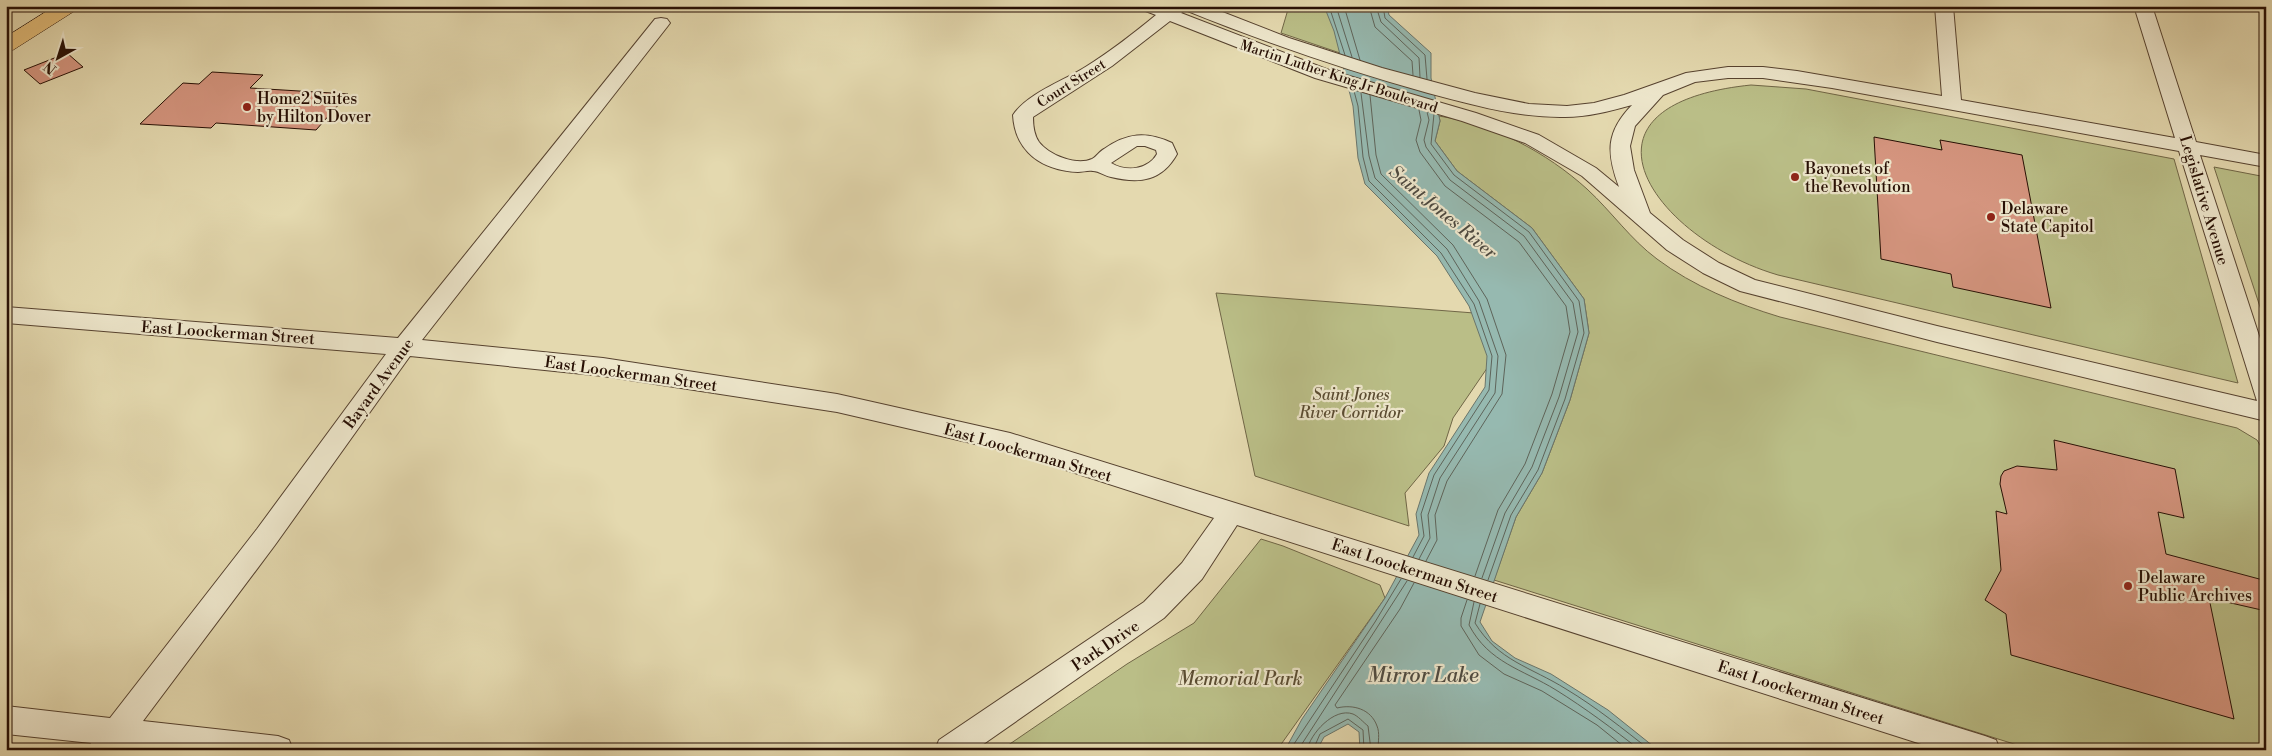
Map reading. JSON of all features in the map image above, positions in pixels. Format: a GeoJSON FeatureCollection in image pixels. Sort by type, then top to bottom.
{"type":"FeatureCollection","features":[{"type":"Feature","properties":{"kind":"highway"},"geometry":{"type":"LineString","coordinates":[[6,46],[60,6]]}},
{"type":"Feature","properties":{"kind":"highway"},"geometry":{"type":"LineString","coordinates":[[6,46],[69,6]]}},
{"type":"Feature","properties":{"kind":"street","name":"Martin Luther King Jr Boulevard"},"geometry":{"type":"LineString","coordinates":[[1149,6],[1173,11],[1328,67],[1445,101],[1532,139],[1561,154],[1589,172],[1675,245],[1711,268],[1748,286],[1937,334],[2266,412]]}},
{"type":"Feature","properties":{"kind":"street","name":"Martin Luther King Jr Boulevard"},"geometry":{"type":"LineString","coordinates":[[1191,6],[1328,67]]}},
{"type":"Feature","properties":{"kind":"street"},"geometry":{"type":"LineString","coordinates":[[1944,6],[1952,103]]}},
{"type":"Feature","properties":{"kind":"street","name":"Legislative Avenue"},"geometry":{"type":"LineString","coordinates":[[2143,6],[2266,395]]}},
{"type":"Feature","properties":{"kind":"street","name":"Court Street"},"geometry":{"type":"LineString","coordinates":[[1099,164],[1079,166],[1064,163],[1035,151],[1022,129],[1024,116],[1042,99],[1092,71],[1125,49],[1173,11]]}},
{"type":"Feature","properties":{"kind":"street","name":"Bayard Avenue"},"geometry":{"type":"LineString","coordinates":[[109,741],[266,537],[405,346],[661,22]]}},
{"type":"Feature","properties":{"kind":"street","name":"Martin Luther King Jr Boulevard"},"geometry":{"type":"LineString","coordinates":[[1445,101],[1475,100],[1533,109],[1584,110],[1619,102],[1692,77],[1727,72],[1762,72],[1952,103],[2266,161]]}},
{"type":"Feature","properties":{"kind":"street"},"geometry":{"type":"LineString","coordinates":[[1640,215],[1622,166],[1620,144],[1624,127],[1658,90]]}},
{"type":"Feature","properties":{"kind":"street","name":"East Loockerman Street"},"geometry":{"type":"LineString","coordinates":[[6,315],[405,346],[603,367],[837,403],[1010,443],[1368,554],[1985,750]]}},
{"type":"Feature","properties":{"kind":"street","name":"Park Drive"},"geometry":{"type":"LineString","coordinates":[[950,750],[1154,610],[1192,571],[1232,512]]}},
{"type":"Feature","properties":{"kind":"street"},"geometry":{"type":"LineString","coordinates":[[6,720],[109,741],[278,750]]}},
{"type":"Feature","properties":{"kind":"green space"},"geometry":{"type":"Polygon","coordinates":[[[1289,6],[1349,6],[1346,55],[1281,33],[1289,6]]]}},
{"type":"Feature","properties":{"kind":"green space"},"geometry":{"type":"Polygon","coordinates":[[[1751,85],[1806,89],[2174,159],[2238,383],[1778,275],[1734,257],[1695,233],[1664,204],[1646,174],[1642,144],[1656,118],[1691,97],[1751,85]]]}},
{"type":"Feature","properties":{"kind":"green space"},"geometry":{"type":"Polygon","coordinates":[[[1439,116],[1460,120],[1500,133],[1537,152],[1587,189],[1638,243],[1657,259],[1685,278],[1732,300],[1780,317],[2237,428],[2257,440],[2266,455],[2266,750],[2033,750],[1494,580],[1516,517],[1542,473],[1570,400],[1589,333],[1584,299],[1532,228],[1457,171],[1435,141],[1440,121],[1439,116]]]}},
{"type":"Feature","properties":{"kind":"green space"},"geometry":{"type":"Polygon","coordinates":[[[2214,167],[2266,177],[2266,325],[2214,167]]]}},
{"type":"Feature","properties":{"kind":"green space","name":"Saint Jones River Corridor"},"geometry":{"type":"Polygon","coordinates":[[[1216,293],[1487,314],[1492,361],[1453,418],[1444,446],[1405,493],[1409,526],[1255,476],[1216,293]]]}},
{"type":"Feature","properties":{"kind":"green space","name":"Memorial Park"},"geometry":{"type":"Polygon","coordinates":[[[1261,539],[1380,585],[1385,598],[1277,750],[1001,750],[1127,664],[1194,623],[1261,539]]]}},
{"type":"Feature","properties":{"kind":"water"},"geometry":{"type":"Polygon","coordinates":[[[1324,6],[1387,6],[1389,15],[1431,53],[1431,78],[1440,121],[1435,141],[1457,171],[1532,228],[1584,299],[1589,333],[1570,400],[1542,473],[1516,517],[1480,622],[1492,641],[1515,658],[1551,674],[1608,710],[1658,750],[1360,750],[1359,732],[1348,724],[1324,737],[1317,750],[1285,750],[1302,719],[1385,598],[1419,535],[1416,514],[1429,473],[1485,387],[1487,356],[1469,306],[1437,256],[1365,184],[1358,158],[1353,106],[1334,31],[1324,6]]]}},
{"type":"Feature","properties":{"kind":"building"},"geometry":{"type":"Polygon","coordinates":[[[67,53],[83,67],[40,84],[24,70],[67,53]]]}},
{"type":"Feature","properties":{"kind":"building","name":"Home2 Suites by Hilton Dover"},"geometry":{"type":"Polygon","coordinates":[[[212,72],[263,75],[250,88],[348,94],[316,130],[216,123],[211,128],[140,124],[183,83],[199,84],[212,72]]]}},
{"type":"Feature","properties":{"kind":"building","name":"Delaware State Capitol"},"geometry":{"type":"Polygon","coordinates":[[[1874,137],[1942,150],[1940,140],[2022,155],[2051,308],[1953,287],[1951,274],[1881,259],[1874,137]]]}},
{"type":"Feature","properties":{"kind":"building","name":"Delaware Public Archives"},"geometry":{"type":"Polygon","coordinates":[[[2054,440],[2175,469],[2184,518],[2158,512],[2166,554],[2263,580],[2266,592],[2266,611],[2209,598],[2234,719],[2011,655],[2006,614],[1985,600],[2001,570],[1996,511],[2007,514],[2000,484],[2001,476],[2004,471],[2017,466],[2057,470],[2054,440]]]}},
{"type":"Feature","properties":{"kind":"place","name":"Home2 Suites by Hilton Dover"},"geometry":{"type":"Point","coordinates":[247,107]}},
{"type":"Feature","properties":{"kind":"place","name":"Bayonets of the Revolution"},"geometry":{"type":"Point","coordinates":[1795,177]}},
{"type":"Feature","properties":{"kind":"place","name":"Delaware State Capitol"},"geometry":{"type":"Point","coordinates":[1991,217]}},
{"type":"Feature","properties":{"kind":"place","name":"Delaware Public Archives"},"geometry":{"type":"Point","coordinates":[2128,586]}},
{"type":"Feature","properties":{"kind":"water label","name":"Saint Jones River"},"geometry":{"type":"Point","coordinates":[1443,212]}},
{"type":"Feature","properties":{"kind":"water label","name":"Mirror Lake"},"geometry":{"type":"Point","coordinates":[1423,675]}}]}
